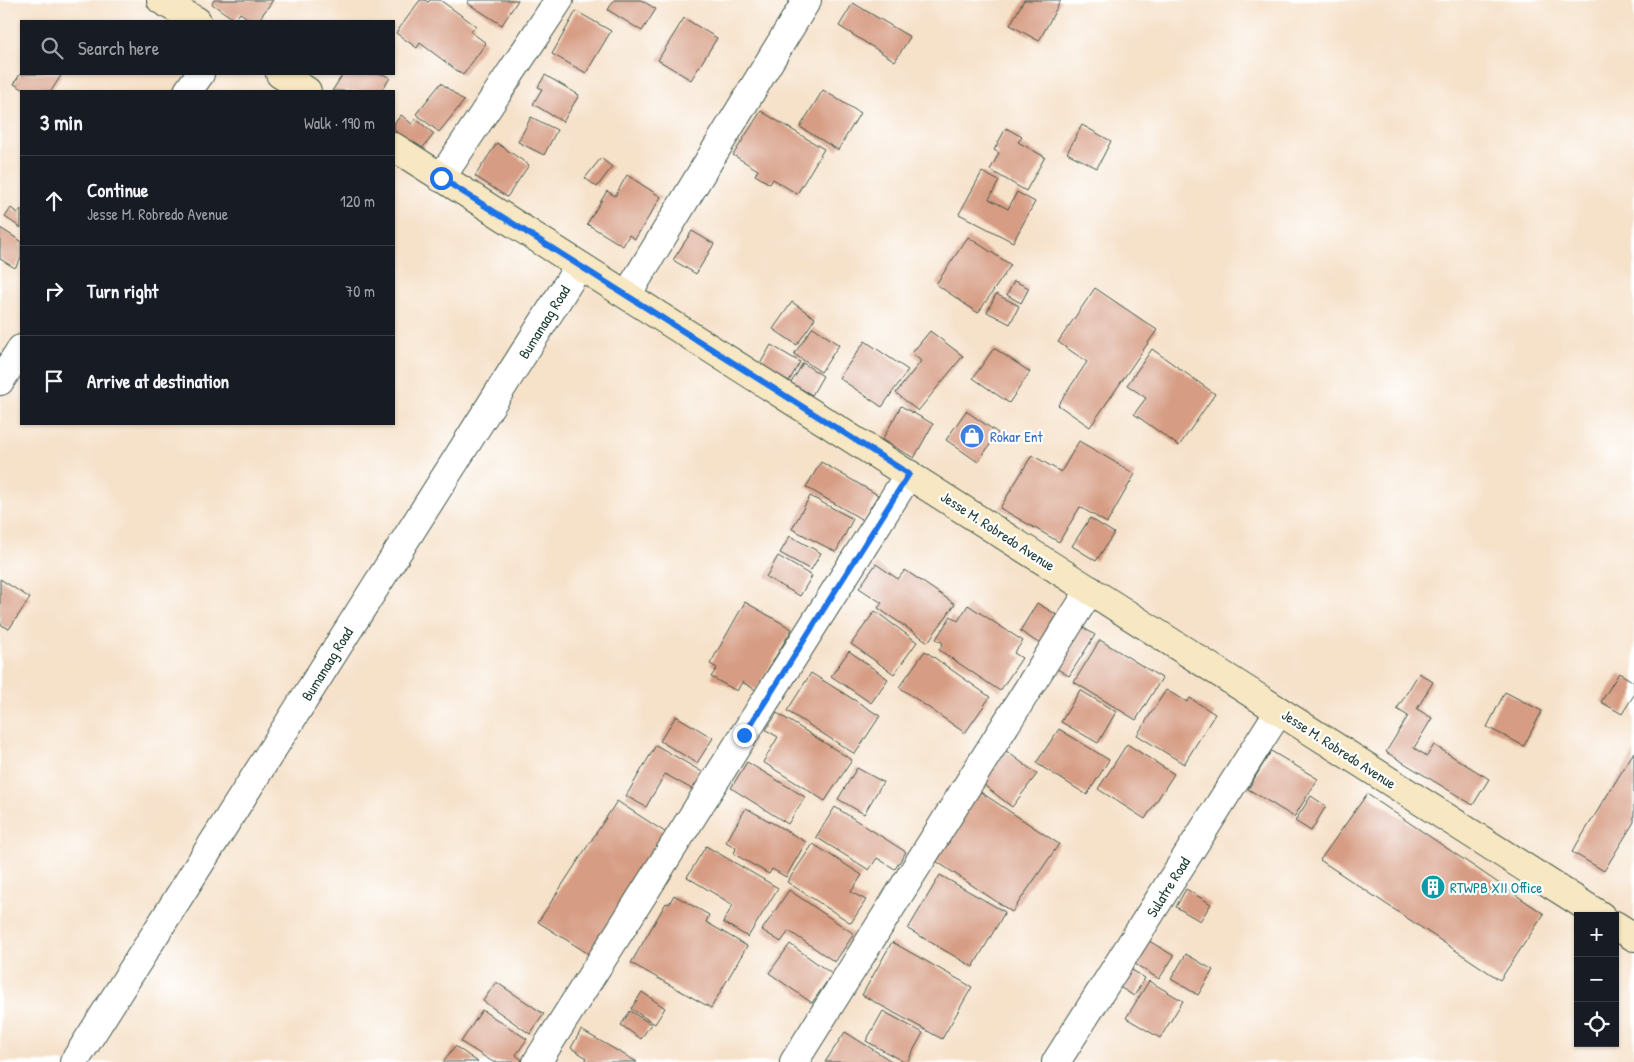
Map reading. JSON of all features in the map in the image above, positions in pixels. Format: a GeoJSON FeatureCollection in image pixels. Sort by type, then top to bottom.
{"type":"FeatureCollection","features":[{"type":"Feature","properties":{"kind":"main road"},"geometry":{"type":"LineString","coordinates":[[161,0],[195,20]]}},
{"type":"Feature","properties":{"kind":"main road"},"geometry":{"type":"LineString","coordinates":[[282,75],[305,90]]}},
{"type":"Feature","properties":{"kind":"main road","name":"Jesse M. Robredo Avenue"},"geometry":{"type":"LineString","coordinates":[[395,148],[1595,912]]}},
{"type":"Feature","properties":{"kind":"main road"},"geometry":{"type":"LineString","coordinates":[[1619,928],[1634,937]]}},
{"type":"Feature","properties":{"kind":"street"},"geometry":{"type":"LineString","coordinates":[[441,178],[559,0]]}},
{"type":"Feature","properties":{"kind":"street"},"geometry":{"type":"LineString","coordinates":[[626,295],[807,0]]}},
{"type":"Feature","properties":{"kind":"street"},"geometry":{"type":"LineString","coordinates":[[189,90],[199,75]]}},
{"type":"Feature","properties":{"kind":"street","name":"Bumanaag Road"},"geometry":{"type":"LineString","coordinates":[[74,1062],[579,266]]}},
{"type":"Feature","properties":{"kind":"street"},"geometry":{"type":"LineString","coordinates":[[0,381],[20,351]]}},
{"type":"Feature","properties":{"kind":"street"},"geometry":{"type":"LineString","coordinates":[[537,1062],[909,474]]}},
{"type":"Feature","properties":{"kind":"street"},"geometry":{"type":"LineString","coordinates":[[794,1062],[1090,590]]}},
{"type":"Feature","properties":{"kind":"street","name":"Sulatre Road"},"geometry":{"type":"LineString","coordinates":[[1056,1062],[1279,711]]}},
{"type":"Feature","properties":{"kind":"building"},"geometry":{"type":"Polygon","coordinates":[[[214,0],[273,0],[259,20],[250,20],[240,13],[235,20],[212,4],[214,0]]]}},
{"type":"Feature","properties":{"kind":"building"},"geometry":{"type":"Polygon","coordinates":[[[420,0],[428,2],[430,0],[440,0],[476,26],[471,32],[486,43],[463,75],[420,43],[417,48],[396,33],[420,0]]]}},
{"type":"Feature","properties":{"kind":"building"},"geometry":{"type":"Polygon","coordinates":[[[469,0],[518,0],[502,25],[467,3],[469,0]]]}},
{"type":"Feature","properties":{"kind":"building"},"geometry":{"type":"Polygon","coordinates":[[[614,0],[641,0],[656,9],[642,31],[608,10],[614,0]]]}},
{"type":"Feature","properties":{"kind":"building"},"geometry":{"type":"Polygon","coordinates":[[[1024,0],[1061,0],[1039,41],[1010,25],[1024,0]]]}},
{"type":"Feature","properties":{"kind":"building"},"geometry":{"type":"Polygon","coordinates":[[[853,3],[910,37],[895,61],[839,26],[853,3]]]}},
{"type":"Feature","properties":{"kind":"building"},"geometry":{"type":"Polygon","coordinates":[[[576,11],[611,31],[586,73],[552,54],[576,11]]]}},
{"type":"Feature","properties":{"kind":"building"},"geometry":{"type":"Polygon","coordinates":[[[684,18],[717,38],[691,80],[658,60],[684,18]]]}},
{"type":"Feature","properties":{"kind":"building"},"geometry":{"type":"Polygon","coordinates":[[[20,74],[61,75],[52,90],[24,90],[14,84],[20,74]]]}},
{"type":"Feature","properties":{"kind":"building"},"geometry":{"type":"Polygon","coordinates":[[[342,75],[385,75],[390,78],[382,90],[333,90],[342,75]]]}},
{"type":"Feature","properties":{"kind":"building"},"geometry":{"type":"Polygon","coordinates":[[[545,75],[579,95],[563,122],[533,104],[542,89],[538,87],[545,75]]]}},
{"type":"Feature","properties":{"kind":"building"},"geometry":{"type":"Polygon","coordinates":[[[441,83],[464,101],[439,132],[416,114],[441,83]]]}},
{"type":"Feature","properties":{"kind":"building"},"geometry":{"type":"Polygon","coordinates":[[[823,90],[860,113],[838,150],[800,127],[823,90]]]}},
{"type":"Feature","properties":{"kind":"building"},"geometry":{"type":"Polygon","coordinates":[[[761,111],[824,149],[797,194],[773,179],[770,184],[755,175],[758,170],[733,155],[761,111]]]}},
{"type":"Feature","properties":{"kind":"building"},"geometry":{"type":"Polygon","coordinates":[[[401,115],[412,124],[416,119],[434,134],[420,151],[395,131],[395,123],[401,115]]]}},
{"type":"Feature","properties":{"kind":"building"},"geometry":{"type":"Polygon","coordinates":[[[531,117],[557,130],[544,155],[518,142],[531,117]]]}},
{"type":"Feature","properties":{"kind":"building"},"geometry":{"type":"Polygon","coordinates":[[[1082,125],[1111,141],[1097,168],[1067,153],[1082,125]]]}},
{"type":"Feature","properties":{"kind":"building"},"geometry":{"type":"Polygon","coordinates":[[[1006,128],[1022,137],[1018,142],[1045,157],[1026,191],[990,170],[999,153],[994,150],[1006,128]]]}},
{"type":"Feature","properties":{"kind":"building"},"geometry":{"type":"Polygon","coordinates":[[[497,143],[529,165],[507,197],[475,176],[497,143]]]}},
{"type":"Feature","properties":{"kind":"building"},"geometry":{"type":"Polygon","coordinates":[[[601,158],[612,167],[597,187],[585,178],[601,158]]]}},
{"type":"Feature","properties":{"kind":"building"},"geometry":{"type":"Polygon","coordinates":[[[982,172],[999,181],[989,199],[1008,209],[1017,192],[1035,202],[1013,242],[959,214],[982,172]]]}},
{"type":"Feature","properties":{"kind":"building"},"geometry":{"type":"Polygon","coordinates":[[[627,175],[661,197],[635,239],[629,235],[623,246],[587,224],[607,191],[615,196],[627,175]]]}},
{"type":"Feature","properties":{"kind":"building"},"geometry":{"type":"Polygon","coordinates":[[[11,208],[18,213],[20,210],[20,227],[5,217],[11,208]]]}},
{"type":"Feature","properties":{"kind":"building"},"geometry":{"type":"Polygon","coordinates":[[[0,228],[20,240],[20,260],[15,268],[0,259],[0,228]]]}},
{"type":"Feature","properties":{"kind":"building"},"geometry":{"type":"Polygon","coordinates":[[[692,231],[714,244],[696,274],[673,260],[692,231]]]}},
{"type":"Feature","properties":{"kind":"building"},"geometry":{"type":"Polygon","coordinates":[[[968,237],[1011,265],[978,313],[936,284],[968,237]]]}},
{"type":"Feature","properties":{"kind":"building"},"geometry":{"type":"Polygon","coordinates":[[[1014,281],[1029,288],[1021,303],[1007,295],[1014,281]]]}},
{"type":"Feature","properties":{"kind":"building"},"geometry":{"type":"Polygon","coordinates":[[[1095,288],[1157,330],[1090,427],[1058,405],[1087,362],[1058,342],[1095,288]]]}},
{"type":"Feature","properties":{"kind":"building"},"geometry":{"type":"Polygon","coordinates":[[[996,294],[1019,306],[1010,324],[987,312],[996,294]]]}},
{"type":"Feature","properties":{"kind":"building"},"geometry":{"type":"Polygon","coordinates":[[[792,302],[815,318],[797,345],[773,329],[792,302]]]}},
{"type":"Feature","properties":{"kind":"building"},"geometry":{"type":"Polygon","coordinates":[[[813,327],[839,345],[821,372],[794,354],[813,327]]]}},
{"type":"Feature","properties":{"kind":"building"},"geometry":{"type":"Polygon","coordinates":[[[930,331],[963,356],[918,411],[896,393],[921,361],[912,353],[930,331]]]}},
{"type":"Feature","properties":{"kind":"building"},"geometry":{"type":"Polygon","coordinates":[[[865,341],[908,370],[882,407],[839,378],[865,341]]]}},
{"type":"Feature","properties":{"kind":"building"},"geometry":{"type":"Polygon","coordinates":[[[771,345],[800,362],[789,381],[760,364],[771,345]]]}},
{"type":"Feature","properties":{"kind":"building"},"geometry":{"type":"Polygon","coordinates":[[[994,348],[1030,372],[1009,403],[973,378],[994,348]]]}},
{"type":"Feature","properties":{"kind":"building"},"geometry":{"type":"Polygon","coordinates":[[[1152,349],[1215,394],[1179,446],[1134,414],[1146,398],[1127,385],[1152,349]]]}},
{"type":"Feature","properties":{"kind":"building"},"geometry":{"type":"Polygon","coordinates":[[[803,363],[823,376],[812,395],[791,383],[803,363]]]}},
{"type":"Feature","properties":{"kind":"building"},"geometry":{"type":"Polygon","coordinates":[[[901,406],[933,424],[914,458],[882,440],[901,406]]]}},
{"type":"Feature","properties":{"kind":"building"},"geometry":{"type":"Polygon","coordinates":[[[966,411],[998,433],[978,462],[946,440],[966,411]]]}},
{"type":"Feature","properties":{"kind":"building"},"geometry":{"type":"Polygon","coordinates":[[[1079,441],[1135,474],[1107,523],[1080,507],[1059,542],[1000,508],[1032,455],[1061,472],[1079,441]]]}},
{"type":"Feature","properties":{"kind":"building"},"geometry":{"type":"Polygon","coordinates":[[[821,462],[878,495],[863,520],[806,487],[821,462]]]}},
{"type":"Feature","properties":{"kind":"building"},"geometry":{"type":"Polygon","coordinates":[[[810,496],[853,519],[836,552],[792,529],[810,496]]]}},
{"type":"Feature","properties":{"kind":"building"},"geometry":{"type":"Polygon","coordinates":[[[1090,518],[1114,533],[1096,561],[1072,546],[1090,518]]]}},
{"type":"Feature","properties":{"kind":"building"},"geometry":{"type":"Polygon","coordinates":[[[790,536],[821,553],[811,570],[780,553],[790,536]]]}},
{"type":"Feature","properties":{"kind":"building"},"geometry":{"type":"Polygon","coordinates":[[[778,556],[812,576],[800,596],[766,577],[778,556]]]}},
{"type":"Feature","properties":{"kind":"building"},"geometry":{"type":"Polygon","coordinates":[[[876,564],[898,579],[905,570],[955,604],[928,642],[878,608],[882,603],[859,588],[876,564]]]}},
{"type":"Feature","properties":{"kind":"building"},"geometry":{"type":"Polygon","coordinates":[[[0,579],[30,598],[9,629],[0,624],[0,579]]]}},
{"type":"Feature","properties":{"kind":"building"},"geometry":{"type":"Polygon","coordinates":[[[745,602],[792,629],[756,690],[742,682],[737,691],[711,677],[717,668],[710,664],[745,602]]]}},
{"type":"Feature","properties":{"kind":"building"},"geometry":{"type":"Polygon","coordinates":[[[1037,603],[1057,615],[1040,644],[1020,631],[1037,603]]]}},
{"type":"Feature","properties":{"kind":"building"},"geometry":{"type":"Polygon","coordinates":[[[968,605],[1023,641],[1014,653],[1022,658],[1000,691],[939,650],[943,643],[936,639],[951,616],[958,621],[968,605]]]}},
{"type":"Feature","properties":{"kind":"building"},"geometry":{"type":"Polygon","coordinates":[[[875,611],[917,642],[894,674],[851,644],[875,611]]]}},
{"type":"Feature","properties":{"kind":"building"},"geometry":{"type":"Polygon","coordinates":[[[1079,625],[1095,635],[1069,676],[1054,667],[1079,625]]]}},
{"type":"Feature","properties":{"kind":"building"},"geometry":{"type":"Polygon","coordinates":[[[1100,640],[1162,678],[1136,720],[1074,682],[1100,640]]]}},
{"type":"Feature","properties":{"kind":"building"},"geometry":{"type":"Polygon","coordinates":[[[849,651],[888,679],[871,703],[831,676],[849,651]]]}},
{"type":"Feature","properties":{"kind":"building"},"geometry":{"type":"Polygon","coordinates":[[[925,651],[990,697],[965,733],[899,687],[925,651]]]}},
{"type":"Feature","properties":{"kind":"building"},"geometry":{"type":"Polygon","coordinates":[[[811,673],[880,716],[855,754],[787,711],[811,673]]]}},
{"type":"Feature","properties":{"kind":"building"},"geometry":{"type":"Polygon","coordinates":[[[1419,673],[1433,682],[1417,709],[1432,718],[1414,748],[1427,756],[1434,745],[1489,779],[1473,805],[1386,752],[1408,716],[1397,709],[1419,673]]]}},
{"type":"Feature","properties":{"kind":"building"},"geometry":{"type":"Polygon","coordinates":[[[1619,673],[1634,682],[1634,695],[1622,714],[1601,702],[1619,673]]]}},
{"type":"Feature","properties":{"kind":"building"},"geometry":{"type":"Polygon","coordinates":[[[1080,690],[1116,712],[1098,743],[1061,722],[1080,690]]]}},
{"type":"Feature","properties":{"kind":"building"},"geometry":{"type":"Polygon","coordinates":[[[1166,690],[1187,702],[1190,698],[1215,714],[1184,764],[1137,735],[1166,690]]]}},
{"type":"Feature","properties":{"kind":"building"},"geometry":{"type":"Polygon","coordinates":[[[1505,692],[1542,711],[1524,746],[1487,727],[1505,692]]]}},
{"type":"Feature","properties":{"kind":"building"},"geometry":{"type":"Polygon","coordinates":[[[777,713],[852,760],[825,801],[763,762],[778,737],[766,730],[777,713]]]}},
{"type":"Feature","properties":{"kind":"building"},"geometry":{"type":"Polygon","coordinates":[[[676,716],[713,738],[697,763],[660,741],[676,716]]]}},
{"type":"Feature","properties":{"kind":"building"},"geometry":{"type":"Polygon","coordinates":[[[1059,729],[1109,760],[1087,795],[1036,763],[1059,729]]]}},
{"type":"Feature","properties":{"kind":"building"},"geometry":{"type":"Polygon","coordinates":[[[1127,744],[1174,774],[1145,819],[1098,789],[1127,744]]]}},
{"type":"Feature","properties":{"kind":"building"},"geometry":{"type":"Polygon","coordinates":[[[656,745],[709,776],[699,793],[665,774],[646,807],[626,796],[656,745]]]}},
{"type":"Feature","properties":{"kind":"building"},"geometry":{"type":"Polygon","coordinates":[[[1005,750],[1037,774],[1012,807],[980,782],[1005,750]]]}},
{"type":"Feature","properties":{"kind":"building"},"geometry":{"type":"Polygon","coordinates":[[[1271,751],[1318,779],[1294,817],[1248,789],[1271,751]]]}},
{"type":"Feature","properties":{"kind":"building"},"geometry":{"type":"Polygon","coordinates":[[[1634,752],[1634,822],[1604,871],[1572,852],[1634,752]]]}},
{"type":"Feature","properties":{"kind":"building"},"geometry":{"type":"Polygon","coordinates":[[[747,762],[805,797],[788,824],[731,788],[747,762]]]}},
{"type":"Feature","properties":{"kind":"building"},"geometry":{"type":"Polygon","coordinates":[[[857,768],[883,782],[864,814],[838,799],[857,768]]]}},
{"type":"Feature","properties":{"kind":"building"},"geometry":{"type":"Polygon","coordinates":[[[979,791],[1059,844],[1012,912],[933,859],[979,791]]]}},
{"type":"Feature","properties":{"kind":"building","name":"RTWPB XII Office"},"geometry":{"type":"Polygon","coordinates":[[[1367,794],[1544,914],[1500,980],[1320,860],[1367,794]]]}},
{"type":"Feature","properties":{"kind":"building"},"geometry":{"type":"Polygon","coordinates":[[[1311,796],[1326,806],[1311,831],[1295,821],[1311,796]]]}},
{"type":"Feature","properties":{"kind":"building"},"geometry":{"type":"Polygon","coordinates":[[[617,801],[671,836],[592,956],[538,922],[617,801]]]}},
{"type":"Feature","properties":{"kind":"building"},"geometry":{"type":"Polygon","coordinates":[[[835,807],[906,852],[895,869],[877,858],[869,870],[816,837],[835,807]]]}},
{"type":"Feature","properties":{"kind":"building"},"geometry":{"type":"Polygon","coordinates":[[[746,808],[806,842],[786,877],[772,869],[769,874],[734,854],[736,848],[726,842],[746,808]]]}},
{"type":"Feature","properties":{"kind":"building"},"geometry":{"type":"Polygon","coordinates":[[[813,844],[862,875],[851,892],[866,900],[851,923],[787,882],[813,844]]]}},
{"type":"Feature","properties":{"kind":"building"},"geometry":{"type":"Polygon","coordinates":[[[706,846],[778,888],[748,937],[723,922],[733,905],[687,877],[706,846]]]}},
{"type":"Feature","properties":{"kind":"building"},"geometry":{"type":"Polygon","coordinates":[[[940,875],[1005,912],[973,967],[908,929],[940,875]]]}},
{"type":"Feature","properties":{"kind":"building"},"geometry":{"type":"Polygon","coordinates":[[[1186,889],[1211,904],[1200,921],[1176,907],[1186,889]]]}},
{"type":"Feature","properties":{"kind":"building"},"geometry":{"type":"Polygon","coordinates":[[[789,890],[854,934],[835,962],[789,931],[781,942],[762,930],[789,890]]]}},
{"type":"Feature","properties":{"kind":"building"},"geometry":{"type":"Polygon","coordinates":[[[674,895],[709,915],[706,922],[747,946],[711,1008],[631,963],[666,903],[669,904],[674,895]]]}},
{"type":"Feature","properties":{"kind":"building"},"geometry":{"type":"Polygon","coordinates":[[[1141,936],[1174,956],[1159,979],[1127,959],[1141,936]]]}},
{"type":"Feature","properties":{"kind":"building"},"geometry":{"type":"Polygon","coordinates":[[[892,942],[972,987],[942,1039],[862,995],[892,942]]]}},
{"type":"Feature","properties":{"kind":"building"},"geometry":{"type":"Polygon","coordinates":[[[790,944],[832,974],[812,1003],[769,973],[790,944]]]}},
{"type":"Feature","properties":{"kind":"building"},"geometry":{"type":"Polygon","coordinates":[[[1186,954],[1213,970],[1198,995],[1171,979],[1186,954]]]}},
{"type":"Feature","properties":{"kind":"building"},"geometry":{"type":"Polygon","coordinates":[[[1124,965],[1145,978],[1134,996],[1113,983],[1124,965]]]}},
{"type":"Feature","properties":{"kind":"building"},"geometry":{"type":"Polygon","coordinates":[[[1149,981],[1183,1001],[1160,1038],[1126,1018],[1149,981]]]}},
{"type":"Feature","properties":{"kind":"building"},"geometry":{"type":"Polygon","coordinates":[[[496,982],[544,1014],[530,1034],[483,1001],[496,982]]]}},
{"type":"Feature","properties":{"kind":"building"},"geometry":{"type":"Polygon","coordinates":[[[642,992],[665,1008],[655,1024],[631,1009],[642,992]]]}},
{"type":"Feature","properties":{"kind":"building"},"geometry":{"type":"Polygon","coordinates":[[[482,1010],[527,1039],[516,1055],[522,1060],[521,1062],[493,1062],[461,1042],[482,1010]]]}},
{"type":"Feature","properties":{"kind":"building"},"geometry":{"type":"Polygon","coordinates":[[[630,1011],[651,1024],[641,1039],[621,1025],[630,1011]]]}},
{"type":"Feature","properties":{"kind":"building"},"geometry":{"type":"Polygon","coordinates":[[[883,1011],[923,1033],[907,1062],[866,1041],[883,1011]]]}},
{"type":"Feature","properties":{"kind":"building"},"geometry":{"type":"Polygon","coordinates":[[[581,1030],[637,1062],[584,1062],[587,1058],[571,1048],[581,1030]]]}},
{"type":"Feature","properties":{"kind":"building"},"geometry":{"type":"Polygon","coordinates":[[[845,1032],[893,1062],[825,1062],[845,1032]]]}},
{"type":"Feature","properties":{"kind":"building"},"geometry":{"type":"Polygon","coordinates":[[[455,1046],[478,1062],[443,1062],[455,1046]]]}},
{"type":"Feature","properties":{"kind":"place","name":"Rokar Ent"},"geometry":{"type":"Point","coordinates":[972,436]}},
{"type":"Feature","properties":{"kind":"place","name":"RTWPB XII Office"},"geometry":{"type":"Point","coordinates":[1433,887]}},
{"type":"Feature","properties":{"kind":"route"},"geometry":{"type":"LineString","coordinates":[[441,178],[909,474],[744,735]]}}]}
